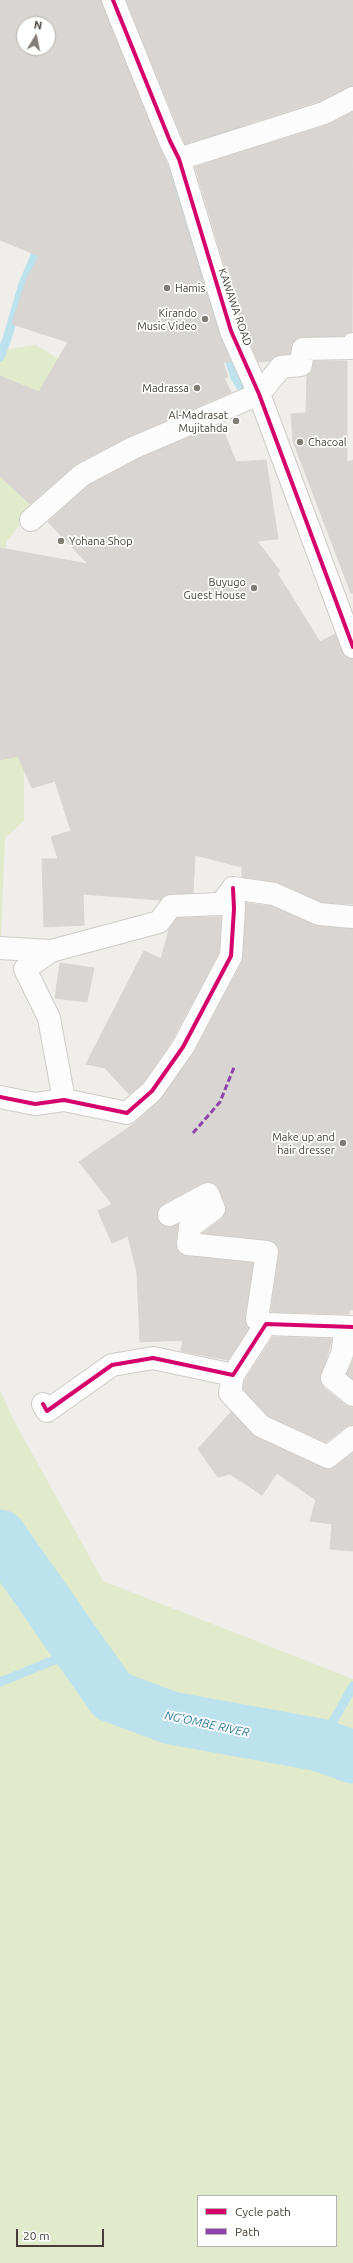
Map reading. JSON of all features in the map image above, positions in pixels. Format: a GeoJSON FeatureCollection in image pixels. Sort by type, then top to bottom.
{"type":"FeatureCollection","features":[{"type":"Feature","properties":{"kind":"street","name":"KAWAWA ROAD"},"geometry":{"type":"LineString","coordinates":[[113,0],[170,141],[179,159],[231,331],[259,394],[352,643]]}},
{"type":"Feature","properties":{"kind":"street"},"geometry":{"type":"LineString","coordinates":[[179,159],[324,113],[353,98]]}},
{"type":"Feature","properties":{"kind":"street"},"geometry":{"type":"LineString","coordinates":[[31,520],[82,475],[133,448],[259,394],[281,367],[301,365],[303,349],[351,348],[353,344]]}},
{"type":"Feature","properties":{"kind":"street"},"geometry":{"type":"LineString","coordinates":[[233,888],[274,894],[319,914],[353,917]]}},
{"type":"Feature","properties":{"kind":"street"},"geometry":{"type":"LineString","coordinates":[[0,948],[51,951],[159,922],[170,906],[221,904],[233,888]]}},
{"type":"Feature","properties":{"kind":"street"},"geometry":{"type":"LineString","coordinates":[[0,1097],[35,1104],[64,1100],[127,1113],[152,1091],[183,1047],[231,956],[234,909],[233,888]]}},
{"type":"Feature","properties":{"kind":"street"},"geometry":{"type":"LineString","coordinates":[[51,951],[25,969],[48,1018],[64,1100]]}},
{"type":"Feature","properties":{"kind":"street"},"geometry":{"type":"LineString","coordinates":[[169,1215],[208,1194],[214,1209],[190,1227],[188,1244],[268,1252],[256,1319],[266,1324],[350,1327],[342,1354],[332,1378],[353,1395]]}},
{"type":"Feature","properties":{"kind":"street"},"geometry":{"type":"LineString","coordinates":[[266,1324],[233,1375],[230,1393],[261,1426],[328,1457],[353,1437]]}},
{"type":"Feature","properties":{"kind":"street"},"geometry":{"type":"LineString","coordinates":[[43,1404],[47,1411],[112,1365],[153,1358],[233,1375]]}},
{"type":"Feature","properties":{"kind":"green space"},"geometry":{"type":"Polygon","coordinates":[[[36,345],[73,368],[39,489],[29,514],[7,541],[0,575],[0,350],[36,345]]]}},
{"type":"Feature","properties":{"kind":"green space"},"geometry":{"type":"Polygon","coordinates":[[[0,619],[24,739],[24,821],[5,838],[0,961],[0,619]]]}},
{"type":"Feature","properties":{"kind":"green space"},"geometry":{"type":"Polygon","coordinates":[[[0,1390],[13,1419],[103,1581],[353,1679],[353,2263],[0,2263],[0,1390]]]}},
{"type":"Feature","properties":{"kind":"building"},"geometry":{"type":"Polygon","coordinates":[[[0,0],[101,0],[167,164],[219,335],[231,362],[223,362],[228,377],[224,378],[231,392],[128,437],[76,464],[30,504],[0,476],[0,376],[39,392],[68,342],[12,324],[27,278],[39,256],[0,240],[0,0]]]}},
{"type":"Feature","properties":{"kind":"building"},"geometry":{"type":"Polygon","coordinates":[[[126,0],[353,0],[353,86],[319,101],[185,144],[126,0]]]}},
{"type":"Feature","properties":{"kind":"building"},"geometry":{"type":"Polygon","coordinates":[[[353,112],[352,332],[344,336],[297,338],[293,342],[290,354],[275,356],[270,361],[258,362],[243,327],[195,167],[328,125],[353,112]]]}},
{"type":"Feature","properties":{"kind":"building"},"geometry":{"type":"Polygon","coordinates":[[[314,361],[347,361],[347,462],[353,460],[353,593],[351,593],[293,441],[291,414],[306,413],[307,376],[312,371],[314,361]]]}},
{"type":"Feature","properties":{"kind":"building"},"geometry":{"type":"Polygon","coordinates":[[[221,424],[236,462],[266,460],[278,539],[257,541],[280,571],[277,573],[320,642],[335,634],[345,656],[353,659],[353,904],[322,902],[279,883],[242,877],[242,867],[195,855],[193,893],[170,894],[160,900],[83,894],[84,925],[44,927],[42,859],[58,859],[51,837],[71,831],[55,781],[32,788],[18,756],[0,760],[0,548],[88,564],[48,522],[89,485],[138,459],[221,424]]]}},
{"type":"Feature","properties":{"kind":"building"},"geometry":{"type":"Polygon","coordinates":[[[246,903],[270,906],[318,926],[353,929],[353,1310],[350,1309],[349,1314],[271,1312],[279,1254],[278,1247],[274,1242],[268,1240],[203,1233],[222,1219],[226,1212],[226,1204],[216,1184],[209,1182],[202,1183],[163,1204],[158,1209],[157,1215],[158,1221],[163,1226],[169,1227],[178,1224],[176,1243],[177,1249],[181,1254],[253,1263],[245,1317],[249,1328],[228,1360],[181,1351],[183,1340],[140,1342],[137,1273],[128,1236],[112,1243],[98,1211],[112,1204],[79,1162],[135,1123],[160,1100],[193,1054],[242,962],[246,903]]]}},
{"type":"Feature","properties":{"kind":"building"},"geometry":{"type":"Polygon","coordinates":[[[221,917],[219,953],[172,1040],[143,1083],[129,1094],[105,1068],[86,1064],[144,951],[161,959],[169,930],[177,918],[221,917]]]}},
{"type":"Feature","properties":{"kind":"building"},"geometry":{"type":"Polygon","coordinates":[[[60,963],[94,968],[87,1002],[55,998],[60,963]]]}},
{"type":"Feature","properties":{"kind":"building"},"geometry":{"type":"Polygon","coordinates":[[[273,1337],[332,1339],[320,1381],[324,1388],[345,1405],[353,1407],[353,1425],[345,1427],[326,1442],[268,1416],[243,1389],[245,1380],[273,1337]]]}},
{"type":"Feature","properties":{"kind":"building"},"geometry":{"type":"Polygon","coordinates":[[[353,1360],[353,1379],[347,1374],[353,1360]]]}},
{"type":"Feature","properties":{"kind":"building"},"geometry":{"type":"Polygon","coordinates":[[[231,1412],[256,1437],[323,1468],[329,1469],[335,1467],[353,1453],[353,1551],[330,1549],[332,1524],[310,1521],[316,1500],[277,1473],[262,1495],[230,1474],[218,1477],[198,1449],[231,1412]]]}},
{"type":"Feature","properties":{"kind":"waterway"},"geometry":{"type":"LineString","coordinates":[[206,136],[238,130]]}},
{"type":"Feature","properties":{"kind":"waterway"},"geometry":{"type":"LineString","coordinates":[[169,171],[192,241],[201,278],[235,377],[249,399]]}},
{"type":"Feature","properties":{"kind":"waterway"},"geometry":{"type":"LineString","coordinates":[[0,357],[7,339],[23,284],[40,244]]}},
{"type":"Feature","properties":{"kind":"waterway","name":"NG'OMBE RIVER"},"geometry":{"type":"LineString","coordinates":[[0,1536],[112,1696],[171,1718],[320,1745],[353,1757]]}},
{"type":"Feature","properties":{"kind":"waterway"},"geometry":{"type":"LineString","coordinates":[[0,1682],[79,1650]]}},
{"type":"Feature","properties":{"kind":"waterway"},"geometry":{"type":"LineString","coordinates":[[320,1745],[353,1686]]}},
{"type":"Feature","properties":{"kind":"marked path"},"geometry":{"type":"LineString","coordinates":[[193,1133],[220,1102],[235,1065]]}},
{"type":"Feature","properties":{"kind":"cycle path"},"geometry":{"type":"LineString","coordinates":[[113,0],[170,141],[179,159],[231,331],[259,394],[353,647]]}},
{"type":"Feature","properties":{"kind":"cycle path"},"geometry":{"type":"LineString","coordinates":[[0,1097],[35,1104],[64,1100],[127,1113],[152,1091],[183,1047],[231,956],[234,909],[233,888]]}},
{"type":"Feature","properties":{"kind":"cycle path"},"geometry":{"type":"LineString","coordinates":[[43,1404],[47,1411],[112,1365],[153,1358],[233,1375],[266,1324],[353,1327]]}},
{"type":"Feature","properties":{"kind":"place","name":"Hamis"},"geometry":{"type":"Point","coordinates":[167,288]}},
{"type":"Feature","properties":{"kind":"place","name":"Kirando Music Video"},"geometry":{"type":"Point","coordinates":[205,319]}},
{"type":"Feature","properties":{"kind":"place","name":"Madrassa"},"geometry":{"type":"Point","coordinates":[197,388]}},
{"type":"Feature","properties":{"kind":"place","name":"Al-Madrasat Mujitahda"},"geometry":{"type":"Point","coordinates":[236,421]}},
{"type":"Feature","properties":{"kind":"place","name":"Chacoal"},"geometry":{"type":"Point","coordinates":[300,442]}},
{"type":"Feature","properties":{"kind":"place","name":"Yohana Shop"},"geometry":{"type":"Point","coordinates":[61,541]}},
{"type":"Feature","properties":{"kind":"place","name":"Buyugo Guest House"},"geometry":{"type":"Point","coordinates":[254,588]}},
{"type":"Feature","properties":{"kind":"place","name":"Make up and hair dresser"},"geometry":{"type":"Point","coordinates":[343,1143]}}]}
